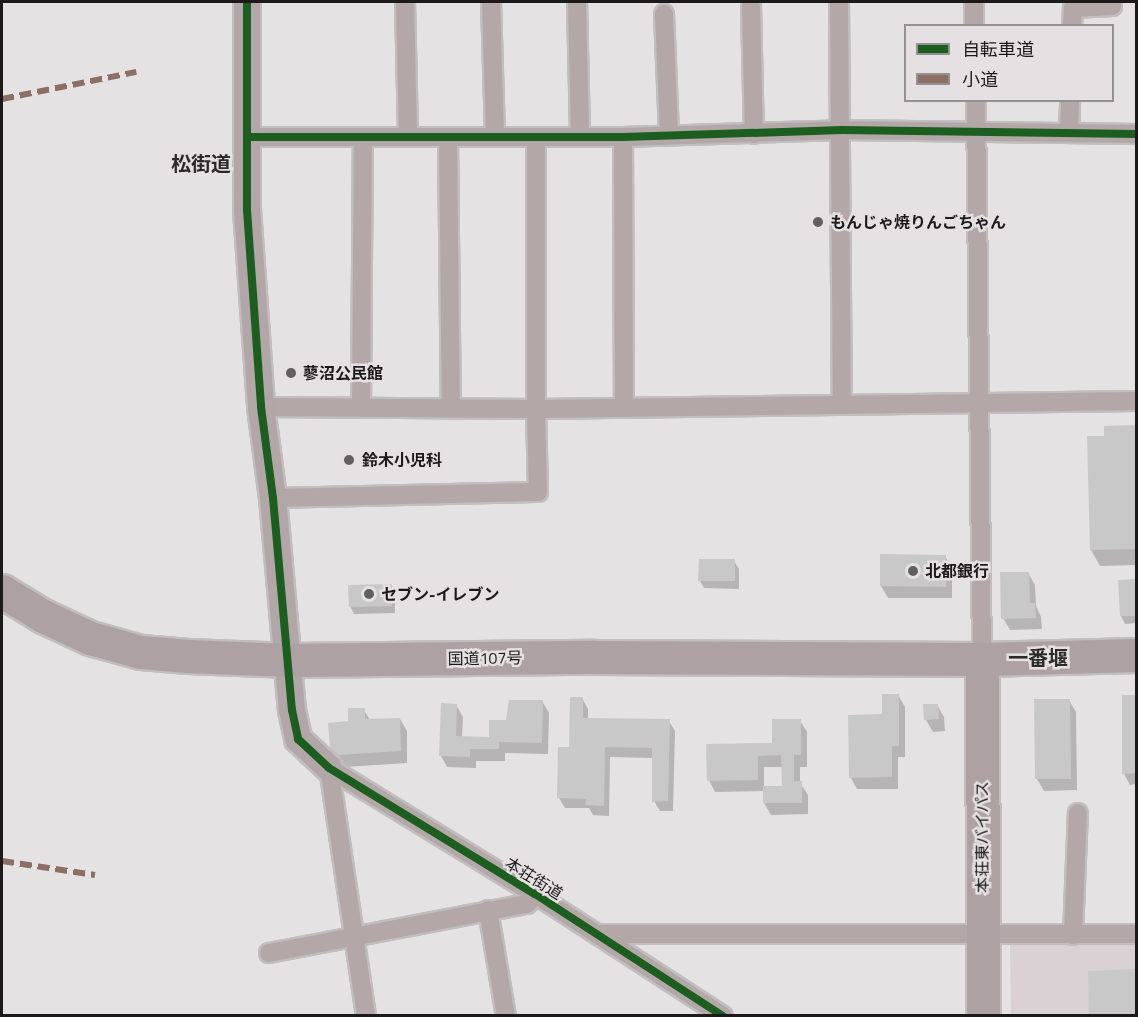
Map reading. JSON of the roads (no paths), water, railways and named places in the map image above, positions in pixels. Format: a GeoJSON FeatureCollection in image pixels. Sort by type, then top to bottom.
{"type":"FeatureCollection","features":[{"type":"Feature","properties":{"kind":"highway","name":"国道107号"},"geometry":{"type":"LineString","coordinates":[[2,591],[44,616],[90,638],[141,652],[289,660],[593,657],[982,658],[1137,655]]}},
{"type":"Feature","properties":{"kind":"highway","name":"本荘東バイパス"},"geometry":{"type":"LineString","coordinates":[[982,658],[983,1016]]}},
{"type":"Feature","properties":{"kind":"street"},"geometry":{"type":"LineString","coordinates":[[247,2],[247,210],[261,407],[273,498],[292,710],[298,739],[329,768],[366,1016]]}},
{"type":"Feature","properties":{"kind":"street"},"geometry":{"type":"LineString","coordinates":[[405,2],[408,137]]}},
{"type":"Feature","properties":{"kind":"street"},"geometry":{"type":"LineString","coordinates":[[491,2],[495,137]]}},
{"type":"Feature","properties":{"kind":"street"},"geometry":{"type":"LineString","coordinates":[[578,2],[580,136]]}},
{"type":"Feature","properties":{"kind":"street"},"geometry":{"type":"LineString","coordinates":[[839,2],[842,130],[842,405]]}},
{"type":"Feature","properties":{"kind":"street"},"geometry":{"type":"LineString","coordinates":[[974,2],[974,24]]}},
{"type":"Feature","properties":{"kind":"street"},"geometry":{"type":"LineString","coordinates":[[1072,24],[1073,8],[1112,6],[1112,2]]}},
{"type":"Feature","properties":{"kind":"street"},"geometry":{"type":"LineString","coordinates":[[751,6],[754,134]]}},
{"type":"Feature","properties":{"kind":"street"},"geometry":{"type":"LineString","coordinates":[[664,14],[669,134]]}},
{"type":"Feature","properties":{"kind":"street"},"geometry":{"type":"LineString","coordinates":[[976,102],[982,658]]}},
{"type":"Feature","properties":{"kind":"street"},"geometry":{"type":"LineString","coordinates":[[1070,102],[1070,133]]}},
{"type":"Feature","properties":{"kind":"street"},"geometry":{"type":"LineString","coordinates":[[247,137],[623,137],[842,130],[1137,134]]}},
{"type":"Feature","properties":{"kind":"street"},"geometry":{"type":"LineString","coordinates":[[361,407],[363,137]]}},
{"type":"Feature","properties":{"kind":"street"},"geometry":{"type":"LineString","coordinates":[[448,137],[451,408]]}},
{"type":"Feature","properties":{"kind":"street"},"geometry":{"type":"LineString","coordinates":[[273,498],[538,492],[536,137]]}},
{"type":"Feature","properties":{"kind":"street"},"geometry":{"type":"LineString","coordinates":[[623,137],[624,407]]}},
{"type":"Feature","properties":{"kind":"street"},"geometry":{"type":"LineString","coordinates":[[261,407],[536,409],[1137,401]]}},
{"type":"Feature","properties":{"kind":"street","name":"本荘街道"},"geometry":{"type":"LineString","coordinates":[[329,768],[535,894],[723,1016]]}},
{"type":"Feature","properties":{"kind":"street"},"geometry":{"type":"LineString","coordinates":[[1073,935],[1078,813]]}},
{"type":"Feature","properties":{"kind":"street"},"geometry":{"type":"LineString","coordinates":[[269,953],[527,904],[535,894]]}},
{"type":"Feature","properties":{"kind":"street"},"geometry":{"type":"LineString","coordinates":[[488,910],[506,1016]]}},
{"type":"Feature","properties":{"kind":"street"},"geometry":{"type":"LineString","coordinates":[[598,934],[1137,934]]}},
{"type":"Feature","properties":{"kind":"place","name":"もんじゃ焼りんごちゃん"},"geometry":{"type":"Point","coordinates":[818,222]}},
{"type":"Feature","properties":{"kind":"place","name":"蓼沼公民館"},"geometry":{"type":"Point","coordinates":[291,373]}},
{"type":"Feature","properties":{"kind":"place","name":"鈴木小児科"},"geometry":{"type":"Point","coordinates":[349,460]}},
{"type":"Feature","properties":{"kind":"place","name":"北都銀行"},"geometry":{"type":"Point","coordinates":[913,571]}},
{"type":"Feature","properties":{"kind":"place","name":"セブン-イレブン"},"geometry":{"type":"Point","coordinates":[369,594]}},
{"type":"Feature","properties":{"kind":"district","name":"松街道"},"geometry":{"type":"Point","coordinates":[201,163]}},
{"type":"Feature","properties":{"kind":"district","name":"一番堰"},"geometry":{"type":"Point","coordinates":[1038,657]}}]}
